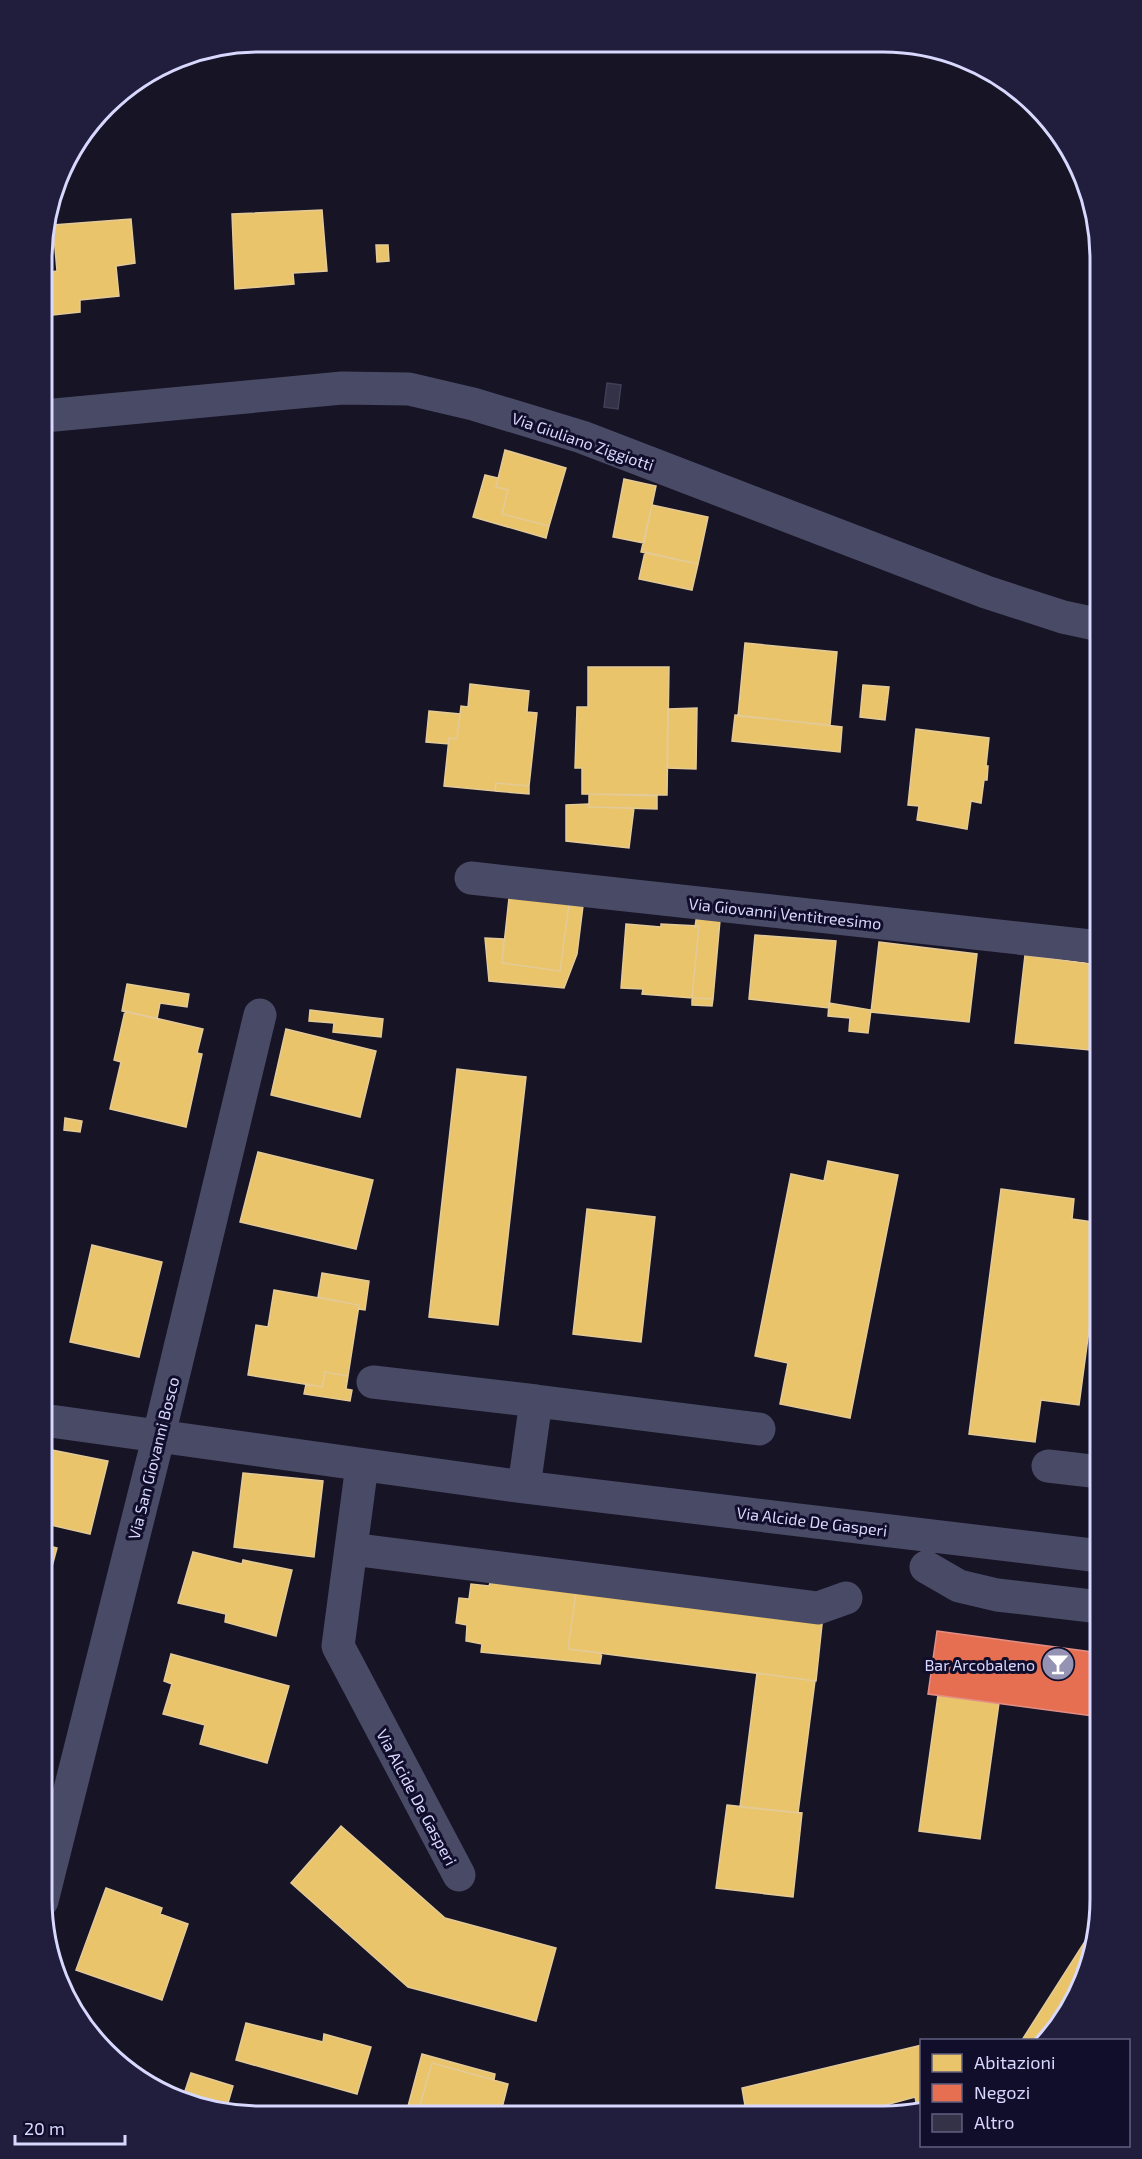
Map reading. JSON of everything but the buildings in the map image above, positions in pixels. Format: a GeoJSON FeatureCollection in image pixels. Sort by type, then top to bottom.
{"type":"FeatureCollection","features":[{"type":"Feature","properties":{"kind":"street","name":"Via Giuliano Ziggiotti"},"geometry":{"type":"LineString","coordinates":[[52,415],[342,388],[409,389],[473,404],[582,438],[986,592],[1090,622]]}},
{"type":"Feature","properties":{"kind":"street","name":"Via Giovanni Ventitreesimo"},"geometry":{"type":"LineString","coordinates":[[471,878],[1090,946]]}},
{"type":"Feature","properties":{"kind":"street","name":"Via San Giovanni Bosco"},"geometry":{"type":"LineString","coordinates":[[52,1860],[159,1435],[260,1015]]}},
{"type":"Feature","properties":{"kind":"street"},"geometry":{"type":"LineString","coordinates":[[373,1382],[759,1429]]}},
{"type":"Feature","properties":{"kind":"street"},"geometry":{"type":"LineString","coordinates":[[524,1487],[536,1401]]}},
{"type":"Feature","properties":{"kind":"street","name":"Via Alcide De Gasperi"},"geometry":{"type":"LineString","coordinates":[[52,1421],[524,1487],[1089,1555]]}},
{"type":"Feature","properties":{"kind":"street","name":"Via Alcide De Gasperi"},"geometry":{"type":"LineString","coordinates":[[362,1465],[338,1647],[459,1875]]}},
{"type":"Feature","properties":{"kind":"street"},"geometry":{"type":"LineString","coordinates":[[1048,1466],[1089,1471]]}},
{"type":"Feature","properties":{"kind":"street"},"geometry":{"type":"LineString","coordinates":[[351,1549],[818,1608],[846,1598]]}},
{"type":"Feature","properties":{"kind":"street"},"geometry":{"type":"LineString","coordinates":[[926,1567],[958,1586],[997,1595],[1089,1606]]}},
{"type":"Feature","properties":{"kind":"place","name":"Bar Arcobaleno"},"geometry":{"type":"Point","coordinates":[1058,1664]}}]}
